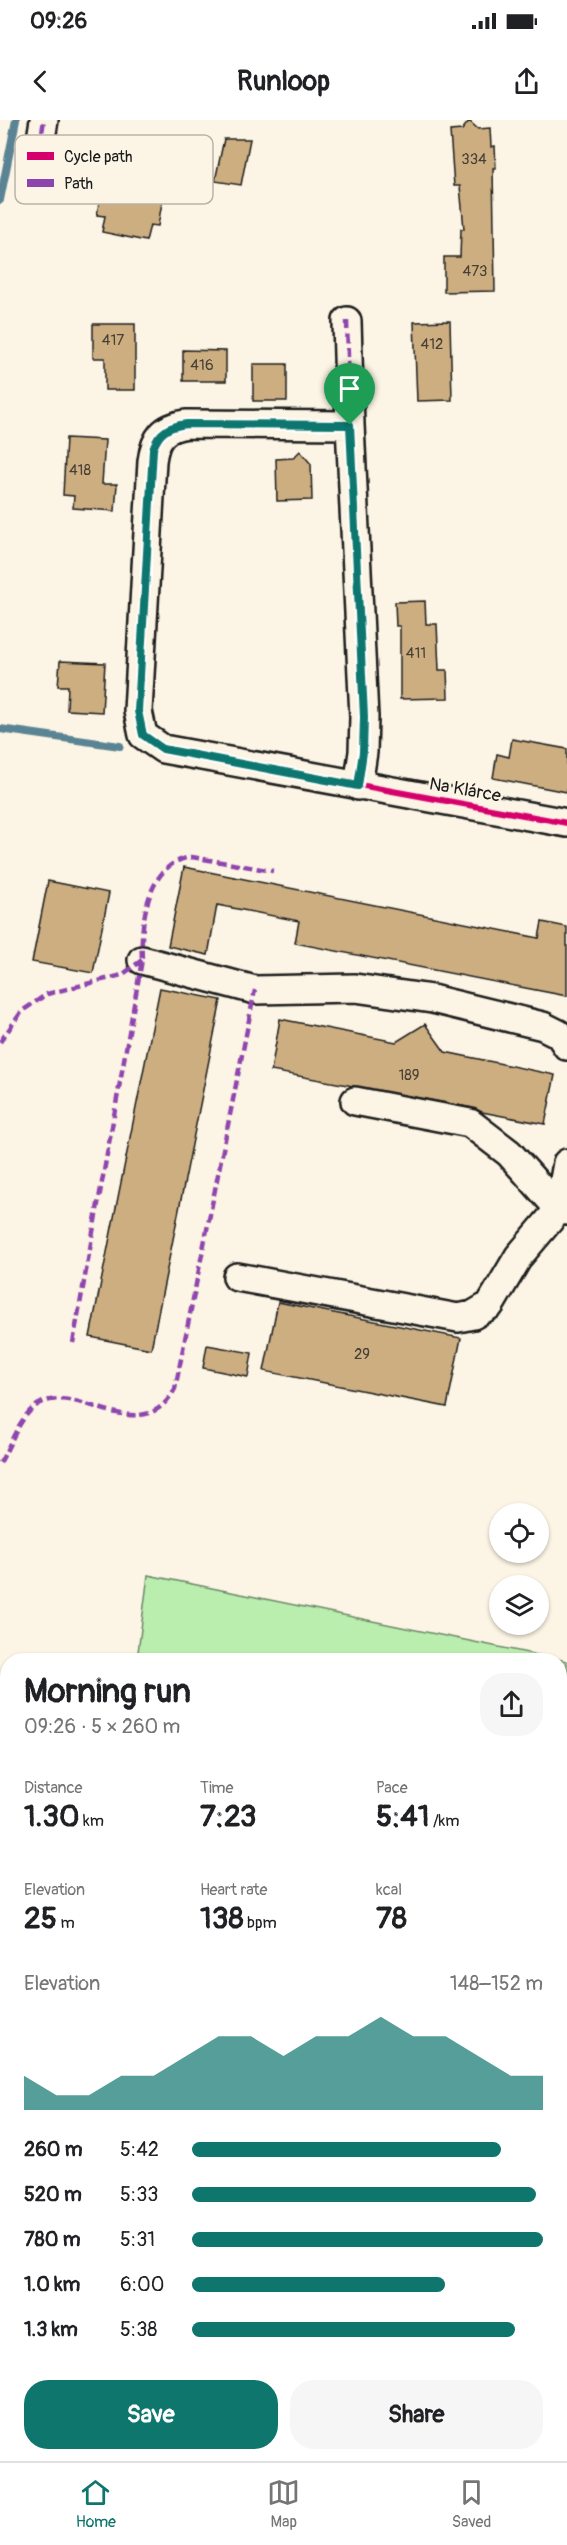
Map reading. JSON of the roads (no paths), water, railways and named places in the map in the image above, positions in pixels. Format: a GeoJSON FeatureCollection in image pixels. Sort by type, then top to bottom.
{"type":"FeatureCollection","features":[{"type":"Feature","properties":{"kind":"street"},"geometry":{"type":"LineString","coordinates":[[42,135],[44,120]]}},
{"type":"Feature","properties":{"kind":"street"},"geometry":{"type":"LineString","coordinates":[[347,321],[364,717],[363,752],[358,786]]}},
{"type":"Feature","properties":{"kind":"street","name":"Na Klárce"},"geometry":{"type":"LineString","coordinates":[[350,425],[187,424],[168,428],[156,440],[152,461],[138,711],[143,735],[163,749],[567,823]]}},
{"type":"Feature","properties":{"kind":"street"},"geometry":{"type":"LineString","coordinates":[[142,960],[255,990],[355,988],[432,999],[543,1026],[559,1034],[567,1046]]}},
{"type":"Feature","properties":{"kind":"street"},"geometry":{"type":"LineString","coordinates":[[356,1101],[470,1123],[509,1153],[563,1210]]}},
{"type":"Feature","properties":{"kind":"street"},"geometry":{"type":"LineString","coordinates":[[237,1276],[458,1318],[473,1315],[490,1305],[519,1256],[563,1210],[567,1163]]}},
{"type":"Feature","properties":{"kind":"waterway"},"geometry":{"type":"LineString","coordinates":[[0,200],[16,120]]}},
{"type":"Feature","properties":{"kind":"waterway"},"geometry":{"type":"LineString","coordinates":[[0,729],[120,746]]}}]}
